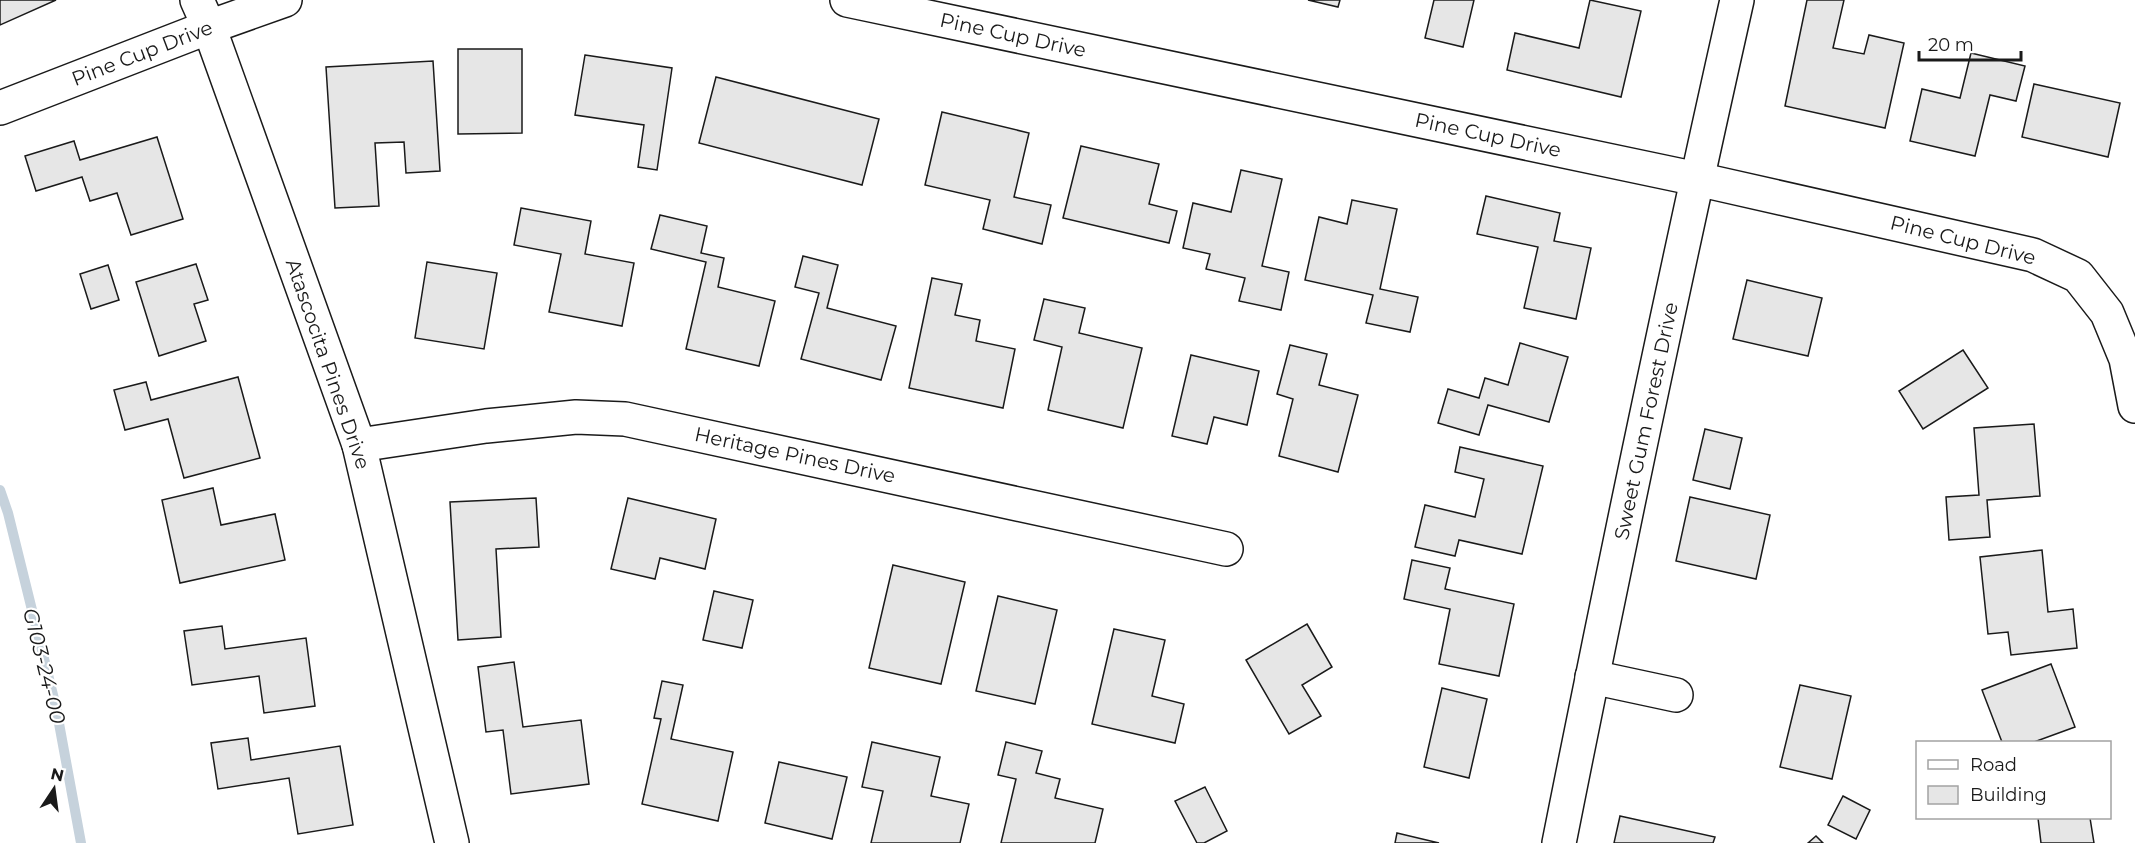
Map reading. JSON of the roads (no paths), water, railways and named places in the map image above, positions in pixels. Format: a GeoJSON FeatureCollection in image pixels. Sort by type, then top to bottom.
{"type":"FeatureCollection","features":[{"type":"Feature","properties":{"kind":"street","name":"Pine Cup Drive"},"geometry":{"type":"LineString","coordinates":[[0,108],[203,14],[285,0]]}},
{"type":"Feature","properties":{"kind":"street","name":"Pine Cup Drive"},"geometry":{"type":"LineString","coordinates":[[848,0],[1697,179],[2033,255],[2078,276],[2107,313],[2127,359],[2135,406]]}},
{"type":"Feature","properties":{"kind":"street","name":"Sweet Gum Forest Drive"},"geometry":{"type":"LineString","coordinates":[[1559,843],[1697,179],[1737,0]]}},
{"type":"Feature","properties":{"kind":"street","name":"Atascocita Pines Drive"},"geometry":{"type":"LineString","coordinates":[[203,14],[359,445],[452,843]]}},
{"type":"Feature","properties":{"kind":"street","name":"Heritage Pines Drive"},"geometry":{"type":"LineString","coordinates":[[359,445],[486,426],[564,418],[626,419],[1226,549]]}},
{"type":"Feature","properties":{"kind":"street"},"geometry":{"type":"LineString","coordinates":[[1592,677],[1676,695]]}},
{"type":"Feature","properties":{"kind":"waterway","name":"G103-24-00"},"geometry":{"type":"LineString","coordinates":[[0,490],[8,513],[56,707],[81,843]]}}]}
